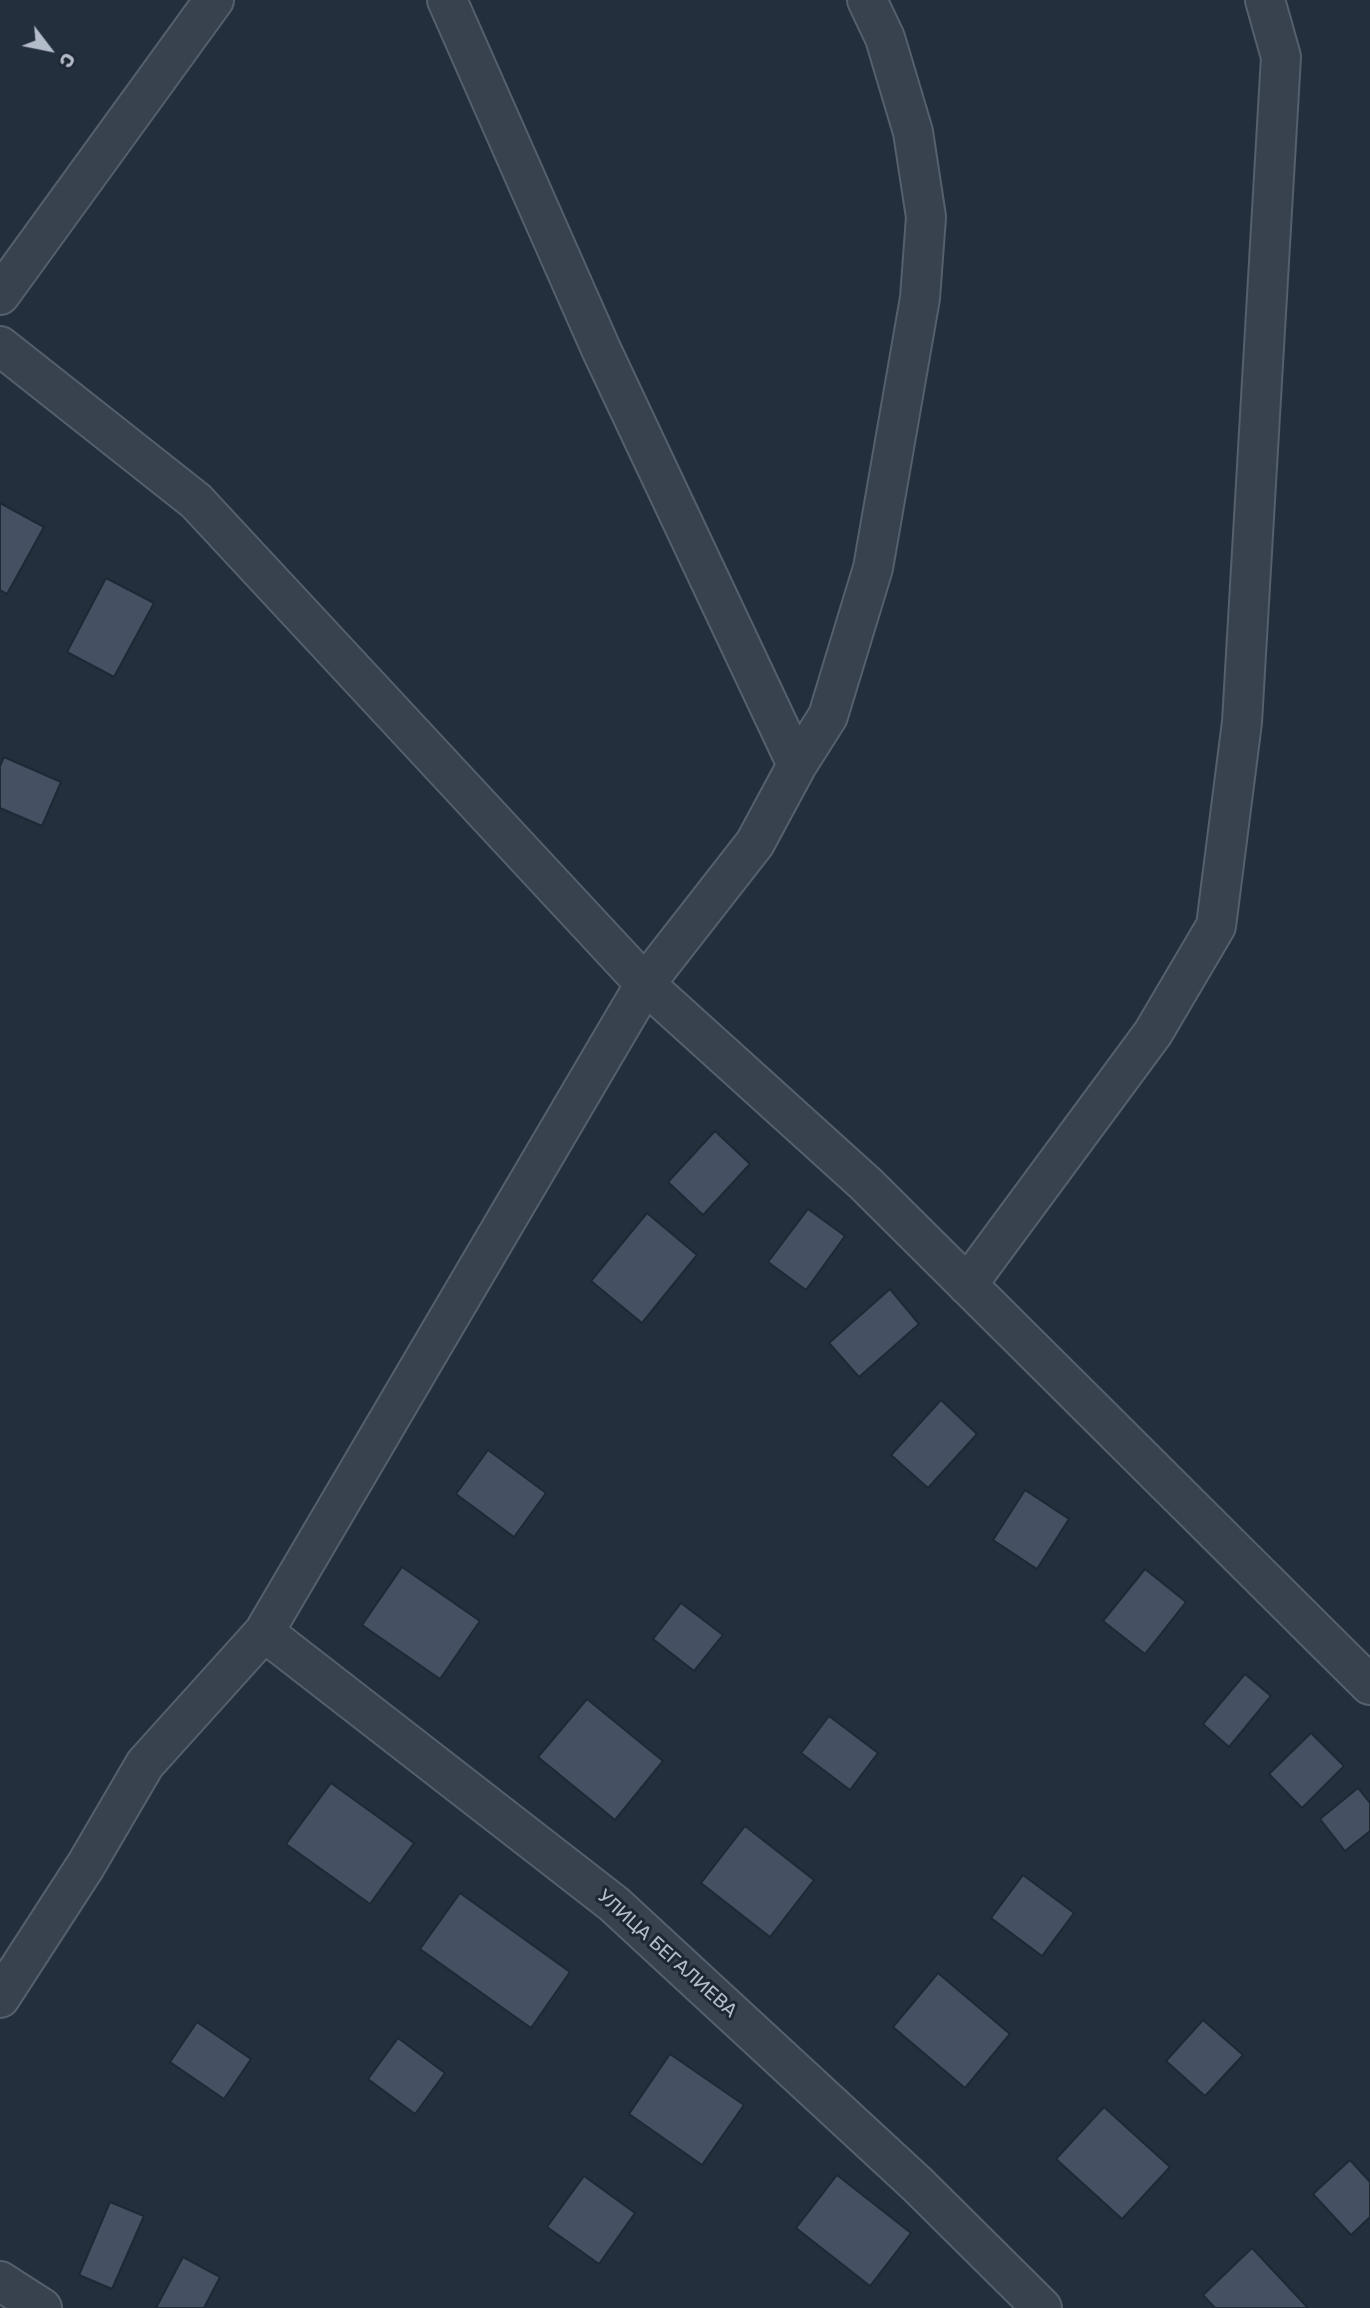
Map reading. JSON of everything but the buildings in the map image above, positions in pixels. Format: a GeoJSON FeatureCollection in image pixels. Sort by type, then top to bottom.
{"type":"FeatureCollection","features":[{"type":"Feature","properties":{"kind":"street"},"geometry":{"type":"LineString","coordinates":[[2,285],[214,0]]}},
{"type":"Feature","properties":{"kind":"street"},"geometry":{"type":"LineString","coordinates":[[447,0],[601,349],[797,765]]}},
{"type":"Feature","properties":{"kind":"street"},"geometry":{"type":"LineString","coordinates":[[0,1998],[86,1865],[145,1764],[264,1632],[645,984],[755,843],[797,765],[828,716],[873,568],[920,298],[926,217],[913,132],[885,38],[867,0]]}},
{"type":"Feature","properties":{"kind":"street"},"geometry":{"type":"LineString","coordinates":[[967,1285],[1153,1032],[1216,926],[1242,722],[1281,57],[1265,0]]}},
{"type":"Feature","properties":{"kind":"street"},"geometry":{"type":"LineString","coordinates":[[0,345],[196,501],[645,984],[866,1184],[1370,1685]]}},
{"type":"Feature","properties":{"kind":"street","name":"УЛИЦА БЕГАЛИЕВА"},"geometry":{"type":"LineString","coordinates":[[264,1632],[614,1904],[917,2184],[1042,2308]]}},
{"type":"Feature","properties":{"kind":"street"},"geometry":{"type":"LineString","coordinates":[[0,2281],[42,2308]]}}]}
